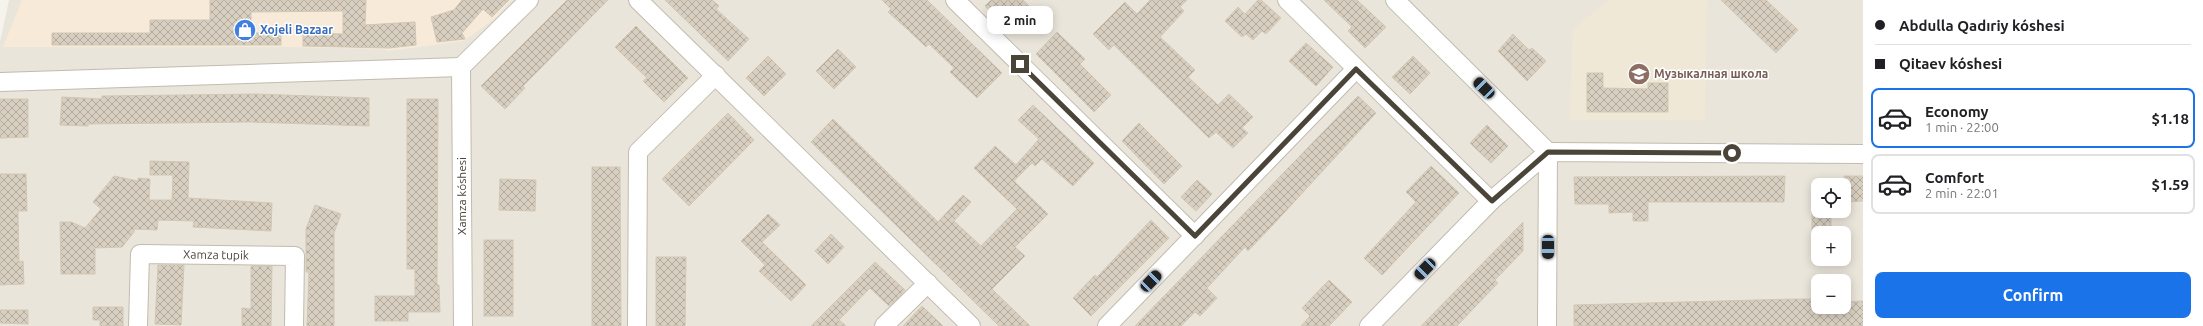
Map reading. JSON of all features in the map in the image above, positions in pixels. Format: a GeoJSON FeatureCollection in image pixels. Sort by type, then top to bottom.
{"type":"FeatureCollection","features":[{"type":"Feature","properties":{"kind":"street"},"geometry":{"type":"LineString","coordinates":[[0,82],[461,66],[529,0]]}},
{"type":"Feature","properties":{"kind":"street"},"geometry":{"type":"LineString","coordinates":[[638,0],[971,326]]}},
{"type":"Feature","properties":{"kind":"street"},"geometry":{"type":"LineString","coordinates":[[955,0],[1195,236]]}},
{"type":"Feature","properties":{"kind":"street"},"geometry":{"type":"LineString","coordinates":[[1286,0],[1492,201]]}},
{"type":"Feature","properties":{"kind":"street"},"geometry":{"type":"LineString","coordinates":[[1395,0],[1548,152],[1547,326]]}},
{"type":"Feature","properties":{"kind":"street","name":"Xamza kóshesi"},"geometry":{"type":"LineString","coordinates":[[461,66],[463,326]]}},
{"type":"Feature","properties":{"kind":"street"},"geometry":{"type":"LineString","coordinates":[[1107,326],[1356,69]]}},
{"type":"Feature","properties":{"kind":"street"},"geometry":{"type":"LineString","coordinates":[[637,326],[638,152],[716,76]]}},
{"type":"Feature","properties":{"kind":"street"},"geometry":{"type":"LineString","coordinates":[[1369,326],[1492,201],[1548,152],[1863,154]]}},
{"type":"Feature","properties":{"kind":"street","name":"Xamza tupik"},"geometry":{"type":"LineString","coordinates":[[138,326],[140,254],[295,256],[294,326]]}},
{"type":"Feature","properties":{"kind":"street"},"geometry":{"type":"LineString","coordinates":[[884,326],[928,283]]}},
{"type":"Feature","properties":{"kind":"shaded area"},"geometry":{"type":"Polygon","coordinates":[[[9,0],[1863,0],[1863,326],[0,326],[0,42],[9,0]]]}},
{"type":"Feature","properties":{"kind":"shaded area","name":"Xojeli Bazaar"},"geometry":{"type":"Polygon","coordinates":[[[22,0],[511,0],[494,19],[464,41],[389,51],[380,49],[288,47],[3,47],[22,0]]]}},
{"type":"Feature","properties":{"kind":"shaded area","name":"Музыкалная школа"},"geometry":{"type":"Polygon","coordinates":[[[1609,0],[1707,0],[1705,120],[1570,120],[1573,29],[1609,0]]]}},
{"type":"Feature","properties":{"kind":"building"},"geometry":{"type":"Polygon","coordinates":[[[210,0],[366,0],[365,25],[415,22],[416,45],[389,48],[303,46],[303,33],[343,34],[343,11],[251,12],[251,33],[281,33],[281,45],[52,45],[52,33],[150,33],[150,20],[210,20],[210,0]]]}},
{"type":"Feature","properties":{"kind":"building"},"geometry":{"type":"Polygon","coordinates":[[[462,0],[509,0],[492,17],[483,9],[462,33],[465,39],[437,42],[431,17],[454,10],[462,0]]]}},
{"type":"Feature","properties":{"kind":"building"},"geometry":{"type":"Polygon","coordinates":[[[567,0],[608,0],[523,86],[525,88],[505,109],[481,86],[567,0]]]}},
{"type":"Feature","properties":{"kind":"building"},"geometry":{"type":"Polygon","coordinates":[[[665,0],[712,0],[719,6],[716,9],[749,39],[728,61],[665,0]]]}},
{"type":"Feature","properties":{"kind":"building"},"geometry":{"type":"Polygon","coordinates":[[[882,0],[927,0],[1002,73],[977,98],[950,72],[954,68],[929,44],[926,47],[888,12],[891,9],[882,0]]]}},
{"type":"Feature","properties":{"kind":"building"},"geometry":{"type":"Polygon","coordinates":[[[991,0],[1023,0],[1034,11],[1013,33],[985,6],[991,0]]]}},
{"type":"Feature","properties":{"kind":"building"},"geometry":{"type":"Polygon","coordinates":[[[1150,0],[1187,0],[1180,7],[1184,11],[1160,37],[1195,70],[1188,77],[1218,105],[1229,94],[1253,117],[1242,128],[1248,133],[1233,148],[1216,132],[1209,138],[1114,45],[1109,50],[1093,34],[1125,2],[1137,14],[1150,0]]]}},
{"type":"Feature","properties":{"kind":"building"},"geometry":{"type":"Polygon","coordinates":[[[1258,0],[1261,0],[1281,18],[1266,34],[1262,31],[1253,40],[1246,34],[1242,37],[1225,21],[1238,7],[1245,14],[1258,0]]]}},
{"type":"Feature","properties":{"kind":"building"},"geometry":{"type":"Polygon","coordinates":[[[1324,0],[1357,0],[1386,27],[1365,48],[1348,31],[1352,27],[1324,0]]]}},
{"type":"Feature","properties":{"kind":"building"},"geometry":{"type":"Polygon","coordinates":[[[1721,0],[1766,0],[1798,30],[1776,53],[1721,0]]]}},
{"type":"Feature","properties":{"kind":"building"},"geometry":{"type":"Polygon","coordinates":[[[636,26],[688,78],[664,102],[643,81],[647,78],[615,47],[636,26]]]}},
{"type":"Feature","properties":{"kind":"building"},"geometry":{"type":"Polygon","coordinates":[[[1057,32],[1085,59],[1080,64],[1111,95],[1094,112],[1036,54],[1057,32]]]}},
{"type":"Feature","properties":{"kind":"building"},"geometry":{"type":"Polygon","coordinates":[[[1513,34],[1529,50],[1532,48],[1546,61],[1527,81],[1498,51],[1513,34]]]}},
{"type":"Feature","properties":{"kind":"building"},"geometry":{"type":"Polygon","coordinates":[[[1306,43],[1333,67],[1316,86],[1289,61],[1306,43]]]}},
{"type":"Feature","properties":{"kind":"building"},"geometry":{"type":"Polygon","coordinates":[[[838,49],[856,67],[834,89],[816,71],[838,49]]]}},
{"type":"Feature","properties":{"kind":"building"},"geometry":{"type":"Polygon","coordinates":[[[768,56],[786,74],[764,96],[746,78],[768,56]]]}},
{"type":"Feature","properties":{"kind":"building"},"geometry":{"type":"Polygon","coordinates":[[[1413,56],[1430,73],[1410,94],[1392,77],[1413,56]]]}},
{"type":"Feature","properties":{"kind":"building"},"geometry":{"type":"Polygon","coordinates":[[[1587,73],[1603,73],[1603,88],[1648,89],[1648,83],[1668,83],[1668,112],[1587,112],[1587,73]]]}},
{"type":"Feature","properties":{"kind":"building"},"geometry":{"type":"Polygon","coordinates":[[[256,94],[369,98],[369,126],[250,122],[88,124],[88,126],[60,125],[62,97],[102,99],[102,96],[256,94]]]}},
{"type":"Feature","properties":{"kind":"building"},"geometry":{"type":"Polygon","coordinates":[[[1358,96],[1376,113],[1248,251],[1245,247],[1207,288],[1217,298],[1200,316],[1195,312],[1181,326],[1135,326],[1358,96]]]}},
{"type":"Feature","properties":{"kind":"building"},"geometry":{"type":"Polygon","coordinates":[[[0,99],[28,99],[28,137],[0,138],[0,99]]]}},
{"type":"Feature","properties":{"kind":"building"},"geometry":{"type":"Polygon","coordinates":[[[407,99],[438,99],[437,285],[439,285],[440,312],[408,312],[408,321],[375,321],[375,296],[415,296],[415,269],[407,269],[407,99]]]}},
{"type":"Feature","properties":{"kind":"building"},"geometry":{"type":"Polygon","coordinates":[[[1033,105],[1094,163],[1073,186],[1042,159],[1035,166],[1032,163],[1014,181],[1048,214],[1015,247],[1025,256],[992,289],[1030,326],[999,326],[811,142],[833,119],[938,222],[963,195],[971,202],[954,221],[981,246],[1017,209],[974,168],[995,146],[1016,165],[1039,139],[1018,120],[1033,105]]]}},
{"type":"Feature","properties":{"kind":"building"},"geometry":{"type":"Polygon","coordinates":[[[728,113],[754,140],[689,206],[662,179],[728,113]]]}},
{"type":"Feature","properties":{"kind":"building"},"geometry":{"type":"Polygon","coordinates":[[[1139,123],[1182,166],[1164,184],[1122,141],[1139,123]]]}},
{"type":"Feature","properties":{"kind":"building"},"geometry":{"type":"Polygon","coordinates":[[[1487,125],[1508,146],[1491,163],[1470,143],[1487,125]]]}},
{"type":"Feature","properties":{"kind":"building"},"geometry":{"type":"Polygon","coordinates":[[[150,161],[189,162],[188,198],[272,203],[271,231],[193,227],[194,221],[158,220],[157,230],[134,229],[134,232],[122,247],[95,248],[95,274],[61,274],[60,222],[71,222],[85,228],[101,209],[93,202],[114,176],[138,181],[138,178],[150,179],[149,200],[172,200],[173,175],[150,175],[150,161]]]}},
{"type":"Feature","properties":{"kind":"building"},"geometry":{"type":"Polygon","coordinates":[[[1431,166],[1459,193],[1382,275],[1364,258],[1416,202],[1406,192],[1431,166]]]}},
{"type":"Feature","properties":{"kind":"building"},"geometry":{"type":"Polygon","coordinates":[[[592,167],[620,167],[621,326],[592,326],[592,167]]]}},
{"type":"Feature","properties":{"kind":"building"},"geometry":{"type":"Polygon","coordinates":[[[0,174],[26,174],[27,211],[18,211],[19,262],[23,261],[24,284],[0,285],[0,174]]]}},
{"type":"Feature","properties":{"kind":"building"},"geometry":{"type":"Polygon","coordinates":[[[1785,176],[1784,202],[1648,202],[1648,221],[1633,221],[1633,212],[1609,213],[1609,204],[1575,204],[1574,177],[1785,176]]]}},
{"type":"Feature","properties":{"kind":"building"},"geometry":{"type":"Polygon","coordinates":[[[1844,176],[1863,176],[1863,201],[1851,202],[1851,178],[1844,178],[1844,176]]]}},
{"type":"Feature","properties":{"kind":"building"},"geometry":{"type":"Polygon","coordinates":[[[500,179],[536,180],[535,211],[499,210],[500,179]]]}},
{"type":"Feature","properties":{"kind":"building"},"geometry":{"type":"Polygon","coordinates":[[[1197,180],[1212,194],[1196,211],[1181,197],[1197,180]]]}},
{"type":"Feature","properties":{"kind":"building"},"geometry":{"type":"Polygon","coordinates":[[[315,205],[341,214],[334,233],[334,326],[307,326],[309,272],[306,272],[306,229],[315,205]]]}},
{"type":"Feature","properties":{"kind":"building"},"geometry":{"type":"Polygon","coordinates":[[[768,214],[780,225],[762,242],[806,285],[791,301],[759,271],[765,265],[741,241],[768,214]]]}},
{"type":"Feature","properties":{"kind":"building"},"geometry":{"type":"Polygon","coordinates":[[[1812,218],[1831,218],[1831,226],[1812,226],[1812,218]]]}},
{"type":"Feature","properties":{"kind":"building"},"geometry":{"type":"Polygon","coordinates":[[[1151,220],[1169,238],[1091,316],[1073,298],[1095,275],[1097,277],[1151,220]]]}},
{"type":"Feature","properties":{"kind":"building"},"geometry":{"type":"Polygon","coordinates":[[[1523,222],[1523,251],[1495,280],[1498,283],[1457,326],[1421,326],[1523,222]]]}},
{"type":"Feature","properties":{"kind":"building"},"geometry":{"type":"Polygon","coordinates":[[[831,234],[844,247],[828,264],[815,251],[831,234]]]}},
{"type":"Feature","properties":{"kind":"building"},"geometry":{"type":"Polygon","coordinates":[[[484,240],[513,240],[513,316],[484,316],[484,240]]]}},
{"type":"Feature","properties":{"kind":"building"},"geometry":{"type":"Polygon","coordinates":[[[656,257],[686,257],[685,326],[656,326],[656,257]]]}},
{"type":"Feature","properties":{"kind":"building"},"geometry":{"type":"Polygon","coordinates":[[[875,262],[905,290],[898,298],[889,306],[870,288],[839,320],[846,326],[811,326],[875,262]]]}},
{"type":"Feature","properties":{"kind":"building"},"geometry":{"type":"Polygon","coordinates":[[[158,265],[184,265],[181,325],[155,324],[158,265]]]}},
{"type":"Feature","properties":{"kind":"building"},"geometry":{"type":"Polygon","coordinates":[[[251,266],[272,266],[271,326],[242,326],[242,308],[251,309],[251,266]]]}},
{"type":"Feature","properties":{"kind":"building"},"geometry":{"type":"Polygon","coordinates":[[[1329,280],[1352,302],[1329,326],[1301,326],[1310,316],[1302,308],[1329,280]]]}},
{"type":"Feature","properties":{"kind":"building"},"geometry":{"type":"Polygon","coordinates":[[[1811,299],[1811,314],[1851,314],[1851,302],[1863,301],[1863,326],[1574,326],[1574,305],[1811,299]]]}},
{"type":"Feature","properties":{"kind":"building"},"geometry":{"type":"Polygon","coordinates":[[[922,306],[943,326],[903,326],[922,306]]]}},
{"type":"Feature","properties":{"kind":"building"},"geometry":{"type":"Polygon","coordinates":[[[93,307],[123,307],[123,326],[100,326],[100,320],[93,320],[93,307]]]}},
{"type":"Feature","properties":{"kind":"building"},"geometry":{"type":"Polygon","coordinates":[[[0,310],[28,310],[28,324],[0,323],[0,310]]]}},
{"type":"Feature","properties":{"kind":"place","name":"Xojeli Bazaar"},"geometry":{"type":"Point","coordinates":[245,30]}},
{"type":"Feature","properties":{"kind":"place","name":"Музыкалная школа"},"geometry":{"type":"Point","coordinates":[1639,74]}},
{"type":"Feature","properties":{"kind":"route"},"geometry":{"type":"LineString","coordinates":[[1020,64],[1195,236],[1356,69],[1492,201],[1548,152],[1732,153]]}}]}
